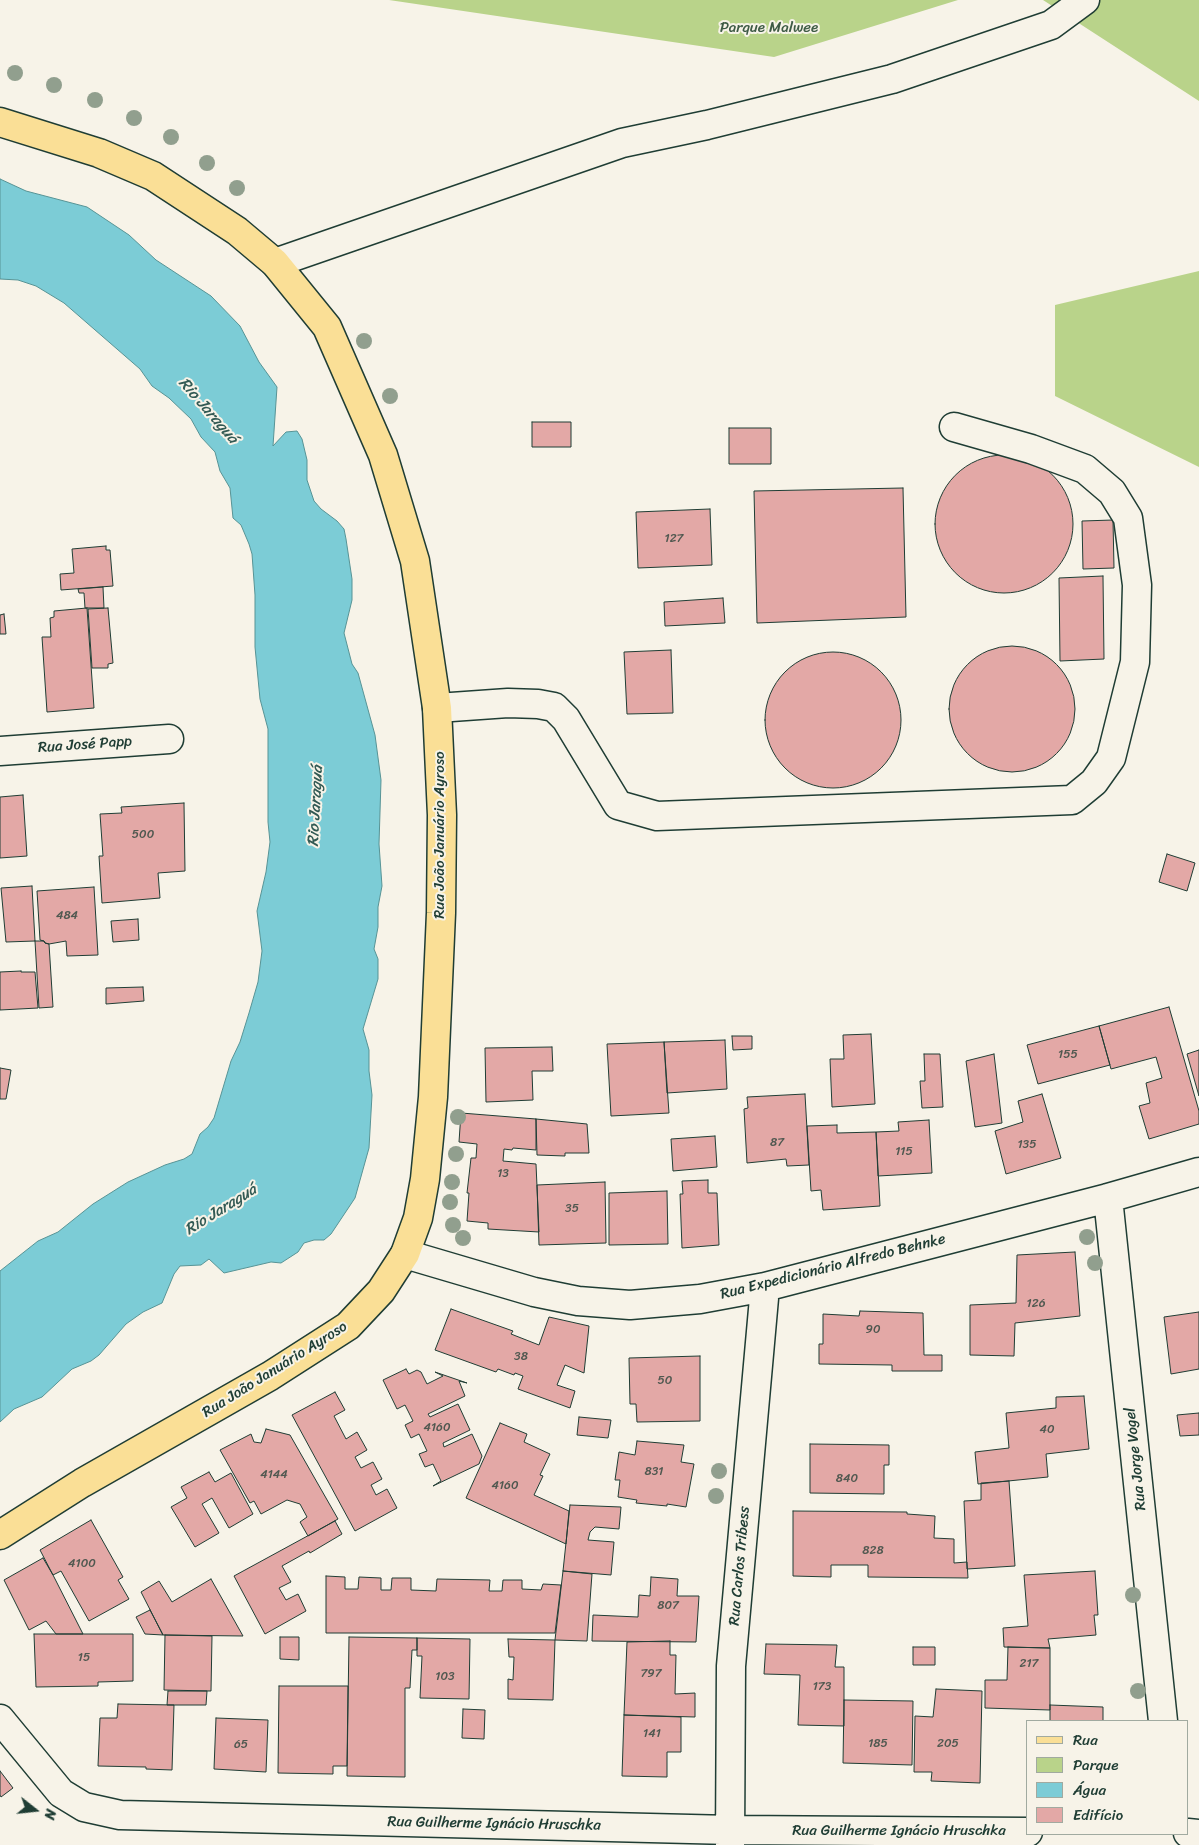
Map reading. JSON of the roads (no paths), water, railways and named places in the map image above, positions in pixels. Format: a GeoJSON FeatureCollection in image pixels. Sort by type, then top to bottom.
{"type":"FeatureCollection","features":[{"type":"Feature","properties":{"kind":"main road","name":"Rua João Januário Ayroso"},"geometry":{"type":"LineString","coordinates":[[0,122],[99,153],[153,176],[237,231],[275,263],[327,327],[383,455],[415,561],[438,708],[442,815],[441,914],[433,1097],[425,1178],[418,1218],[405,1254],[381,1292],[348,1326],[270,1376],[82,1483],[0,1535]]}},
{"type":"Feature","properties":{"kind":"street"},"geometry":{"type":"LineString","coordinates":[[275,263],[622,143],[892,80],[1051,25],[1085,0]]}},
{"type":"Feature","properties":{"kind":"street"},"geometry":{"type":"LineString","coordinates":[[438,708],[508,703],[538,704],[554,707],[566,719],[618,805],[657,816],[1072,800],[1094,782],[1111,758],[1135,662],[1137,585],[1128,518],[1112,492],[1085,469],[1031,449],[954,427]]}},
{"type":"Feature","properties":{"kind":"street","name":"Rua José Papp"},"geometry":{"type":"LineString","coordinates":[[0,751],[169,739]]}},
{"type":"Feature","properties":{"kind":"street","name":"Rua Expedicionário Alfredo Behnke"},"geometry":{"type":"LineString","coordinates":[[405,1254],[534,1292],[578,1301],[630,1306],[700,1299],[765,1287],[1108,1198],[1199,1172]]}},
{"type":"Feature","properties":{"kind":"street","name":"Rua Jorge Vogel"},"geometry":{"type":"LineString","coordinates":[[1108,1198],[1163,1720]]}},
{"type":"Feature","properties":{"kind":"street","name":"Rua Carlos Tribess"},"geometry":{"type":"LineString","coordinates":[[731,1838],[731,1666],[765,1287]]}},
{"type":"Feature","properties":{"kind":"street","name":"Rua Guilherme Ignácio Hruschka"},"geometry":{"type":"LineString","coordinates":[[0,1719],[61,1793],[84,1808],[120,1815],[731,1838],[1026,1832]]}},
{"type":"Feature","properties":{"kind":"water","name":"Rio Jaraguá"},"geometry":{"type":"Polygon","coordinates":[[[0,179],[26,191],[87,207],[129,235],[156,260],[211,296],[240,326],[259,362],[277,387],[273,446],[286,432],[297,431],[302,439],[307,460],[307,480],[314,501],[344,529],[352,579],[352,600],[344,633],[352,664],[358,673],[375,735],[381,780],[379,844],[382,886],[374,949],[378,959],[378,979],[363,1029],[369,1050],[372,1095],[369,1148],[355,1198],[331,1234],[324,1240],[304,1243],[298,1252],[281,1263],[271,1262],[224,1273],[209,1259],[201,1265],[180,1266],[174,1274],[162,1303],[143,1312],[126,1324],[99,1355],[91,1361],[72,1369],[42,1397],[14,1409],[0,1422],[0,1271],[38,1241],[58,1232],[93,1204],[128,1182],[192,1154],[200,1134],[214,1118],[258,982],[262,951],[257,911],[266,872],[270,842],[268,822],[268,729],[260,699],[255,647],[255,595],[252,554],[241,525],[233,518],[230,488],[220,471],[215,452],[201,437],[191,419],[169,398],[152,386],[140,369],[64,303],[36,286],[18,280],[0,279],[0,179]]]}},
{"type":"Feature","properties":{"kind":"park label","name":"Parque Malwee"},"geometry":{"type":"Point","coordinates":[769,28]}}]}
